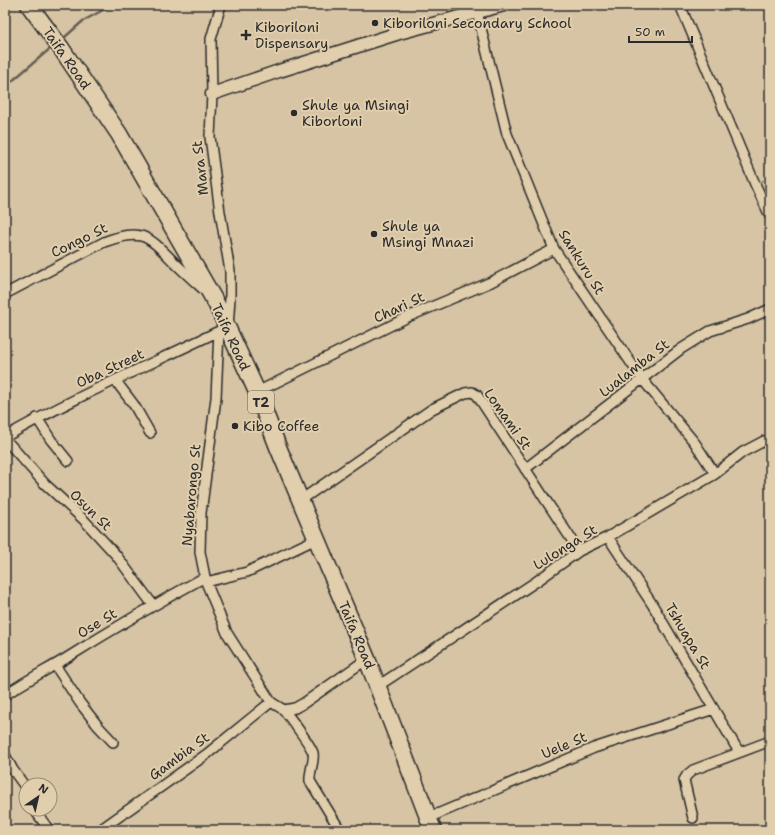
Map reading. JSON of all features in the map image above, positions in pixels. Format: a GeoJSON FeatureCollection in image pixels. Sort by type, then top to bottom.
{"type":"FeatureCollection","features":[{"type":"Feature","properties":{"kind":"highway","name":"Taifa Road"},"geometry":{"type":"LineString","coordinates":[[29,5],[61,48],[119,134],[216,303],[223,329],[257,392],[278,447],[378,686],[431,824]]}},
{"type":"Feature","properties":{"kind":"street","name":"Mara St"},"geometry":{"type":"LineString","coordinates":[[221,5],[211,40],[212,94],[210,137],[230,271],[230,298],[223,329]]}},
{"type":"Feature","properties":{"kind":"street"},"geometry":{"type":"LineString","coordinates":[[680,5],[755,184],[770,216]]}},
{"type":"Feature","properties":{"kind":"street"},"geometry":{"type":"LineString","coordinates":[[212,94],[378,39],[497,6]]}},
{"type":"Feature","properties":{"kind":"street","name":"Sankuru St"},"geometry":{"type":"LineString","coordinates":[[477,12],[508,134],[554,249],[642,379],[695,444],[715,474]]}},
{"type":"Feature","properties":{"kind":"street","name":"Congo St"},"geometry":{"type":"LineString","coordinates":[[5,294],[104,242],[122,236],[135,234],[146,237],[156,243],[216,303]]}},
{"type":"Feature","properties":{"kind":"street","name":"Chari St"},"geometry":{"type":"LineString","coordinates":[[257,392],[410,316],[490,282],[554,249]]}},
{"type":"Feature","properties":{"kind":"street","name":"Lualamba St"},"geometry":{"type":"LineString","coordinates":[[525,469],[681,349],[710,331],[748,319],[770,309]]}},
{"type":"Feature","properties":{"kind":"street","name":"Oba Street"},"geometry":{"type":"LineString","coordinates":[[5,438],[37,418],[223,329]]}},
{"type":"Feature","properties":{"kind":"street","name":"Nyabarongo St"},"geometry":{"type":"LineString","coordinates":[[223,329],[201,519],[200,552],[206,579],[227,633],[271,702],[284,710],[313,752],[313,761],[309,773],[310,781],[340,830]]}},
{"type":"Feature","properties":{"kind":"street"},"geometry":{"type":"LineString","coordinates":[[115,380],[134,404],[150,433]]}},
{"type":"Feature","properties":{"kind":"street","name":"Lomami St"},"geometry":{"type":"LineString","coordinates":[[301,500],[432,409],[465,393],[472,392],[477,395],[579,551]]}},
{"type":"Feature","properties":{"kind":"street"},"geometry":{"type":"LineString","coordinates":[[37,418],[51,440],[68,461]]}},
{"type":"Feature","properties":{"kind":"street","name":"Osun St"},"geometry":{"type":"LineString","coordinates":[[5,438],[45,484],[83,519],[116,555],[153,605]]}},
{"type":"Feature","properties":{"kind":"street","name":"Lulonga St"},"geometry":{"type":"LineString","coordinates":[[378,686],[537,581],[579,551],[608,537],[715,474],[743,452],[764,441],[770,441]]}},
{"type":"Feature","properties":{"kind":"street","name":"Tshuapa St"},"geometry":{"type":"LineString","coordinates":[[608,537],[652,604],[740,752]]}},
{"type":"Feature","properties":{"kind":"street","name":"Ose St"},"geometry":{"type":"LineString","coordinates":[[5,695],[24,682],[55,665],[153,605],[206,579],[247,572],[316,539]]}},
{"type":"Feature","properties":{"kind":"street"},"geometry":{"type":"LineString","coordinates":[[284,710],[295,708],[304,703],[367,659]]}},
{"type":"Feature","properties":{"kind":"street"},"geometry":{"type":"LineString","coordinates":[[55,665],[80,703],[113,742]]}},
{"type":"Feature","properties":{"kind":"street","name":"Gambia St"},"geometry":{"type":"LineString","coordinates":[[100,830],[207,754],[271,702]]}},
{"type":"Feature","properties":{"kind":"street","name":"Uele St"},"geometry":{"type":"LineString","coordinates":[[431,824],[594,748],[714,709]]}},
{"type":"Feature","properties":{"kind":"street"},"geometry":{"type":"LineString","coordinates":[[693,818],[684,780],[687,775],[693,770],[770,741]]}},
{"type":"Feature","properties":{"kind":"street"},"geometry":{"type":"LineString","coordinates":[[5,755],[18,777]]}},
{"type":"Feature","properties":{"kind":"street"},"geometry":{"type":"LineString","coordinates":[[40,817],[49,830]]}},
{"type":"Feature","properties":{"kind":"waterway"},"geometry":{"type":"LineString","coordinates":[[65,37],[83,21],[112,5]]}},
{"type":"Feature","properties":{"kind":"waterway"},"geometry":{"type":"LineString","coordinates":[[5,87],[52,47]]}},
{"type":"Feature","properties":{"kind":"place","name":"Kiboriloni Secondary School"},"geometry":{"type":"Point","coordinates":[375,23]}},
{"type":"Feature","properties":{"kind":"place","name":"Kiboriloni Dispensary"},"geometry":{"type":"Point","coordinates":[246,35]}},
{"type":"Feature","properties":{"kind":"place","name":"Shule ya Msingi Kiborloni"},"geometry":{"type":"Point","coordinates":[294,113]}},
{"type":"Feature","properties":{"kind":"place","name":"Shule ya Msingi Mnazi"},"geometry":{"type":"Point","coordinates":[374,234]}},
{"type":"Feature","properties":{"kind":"place","name":"Kibo Coffee"},"geometry":{"type":"Point","coordinates":[235,426]}}]}
